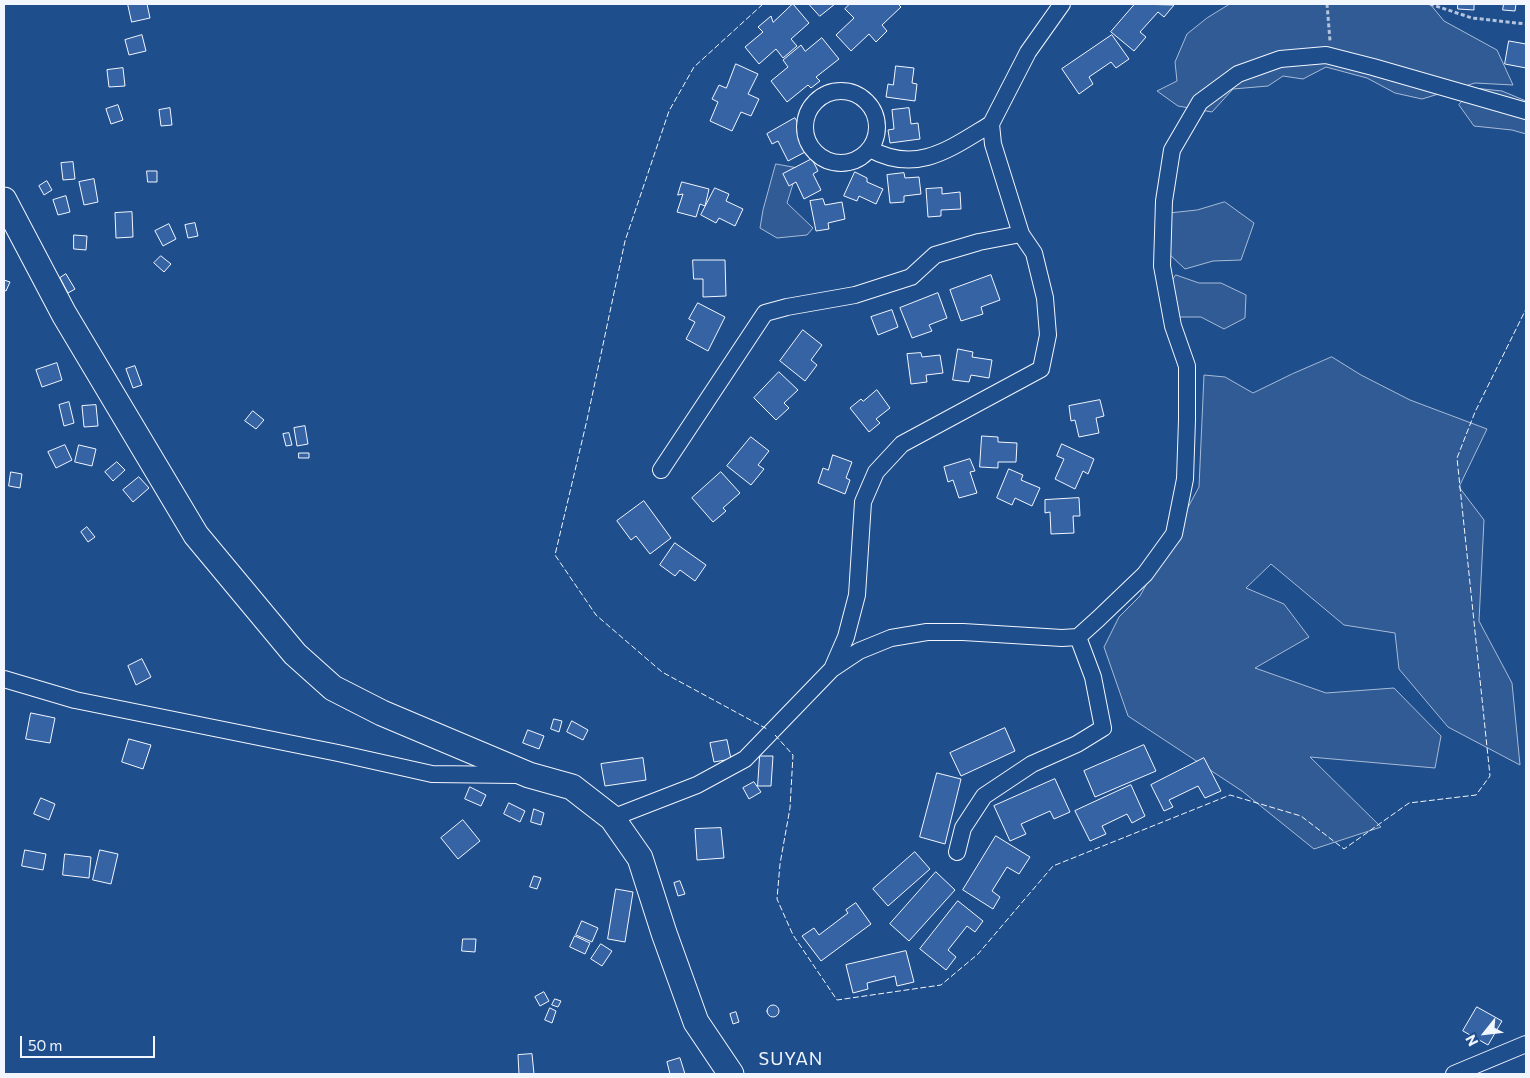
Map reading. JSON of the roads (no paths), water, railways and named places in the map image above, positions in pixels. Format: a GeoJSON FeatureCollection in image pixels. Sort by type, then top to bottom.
{"type":"FeatureCollection","features":[{"type":"Feature","properties":{"kind":"main road"},"geometry":{"type":"LineString","coordinates":[[4,200],[64,314],[196,535],[295,654],[334,688],[382,713],[528,775],[572,787],[612,818],[640,858],[664,933],[696,1022],[731,1074]]}},
{"type":"Feature","properties":{"kind":"street"},"geometry":{"type":"LineString","coordinates":[[870,148],[883,156],[908,160],[938,155],[991,124],[1028,52],[1062,4]]}},
{"type":"Feature","properties":{"kind":"street"},"geometry":{"type":"LineString","coordinates":[[612,818],[697,785],[745,759],[832,669],[859,650],[891,638],[928,632],[963,632],[1062,638],[1078,637],[1146,574],[1174,534],[1185,479],[1187,366],[1174,326],[1162,266],[1164,201],[1172,150],[1200,102],[1238,74],[1280,59],[1326,55],[1526,111]]}},
{"type":"Feature","properties":{"kind":"street"},"geometry":{"type":"LineString","coordinates":[[836,92],[848,92],[860,97],[871,107],[876,121],[876,135],[870,148],[860,158],[846,164],[830,162],[817,155],[808,143],[804,129],[807,114],[814,103],[824,95],[836,92]]}},
{"type":"Feature","properties":{"kind":"street"},"geometry":{"type":"LineString","coordinates":[[832,669],[846,637],[857,595],[863,502],[876,472],[902,444],[1041,369],[1048,335],[1045,298],[1034,253],[1021,234],[993,144],[991,124]]}},
{"type":"Feature","properties":{"kind":"street"},"geometry":{"type":"LineString","coordinates":[[661,470],[765,313],[787,307],[855,295],[911,277],[935,255],[978,242],[1021,234]]}},
{"type":"Feature","properties":{"kind":"street"},"geometry":{"type":"LineString","coordinates":[[956,852],[963,828],[984,796],[1032,764],[1077,744],[1103,728],[1093,677],[1078,637]]}},
{"type":"Feature","properties":{"kind":"street"},"geometry":{"type":"LineString","coordinates":[[4,679],[75,700],[432,774],[528,775]]}},
{"type":"Feature","properties":{"kind":"street"},"geometry":{"type":"LineString","coordinates":[[1454,1074],[1526,1044]]}},
{"type":"Feature","properties":{"kind":"district","name":"SUYAN"},"geometry":{"type":"Point","coordinates":[791,1059]}}]}
